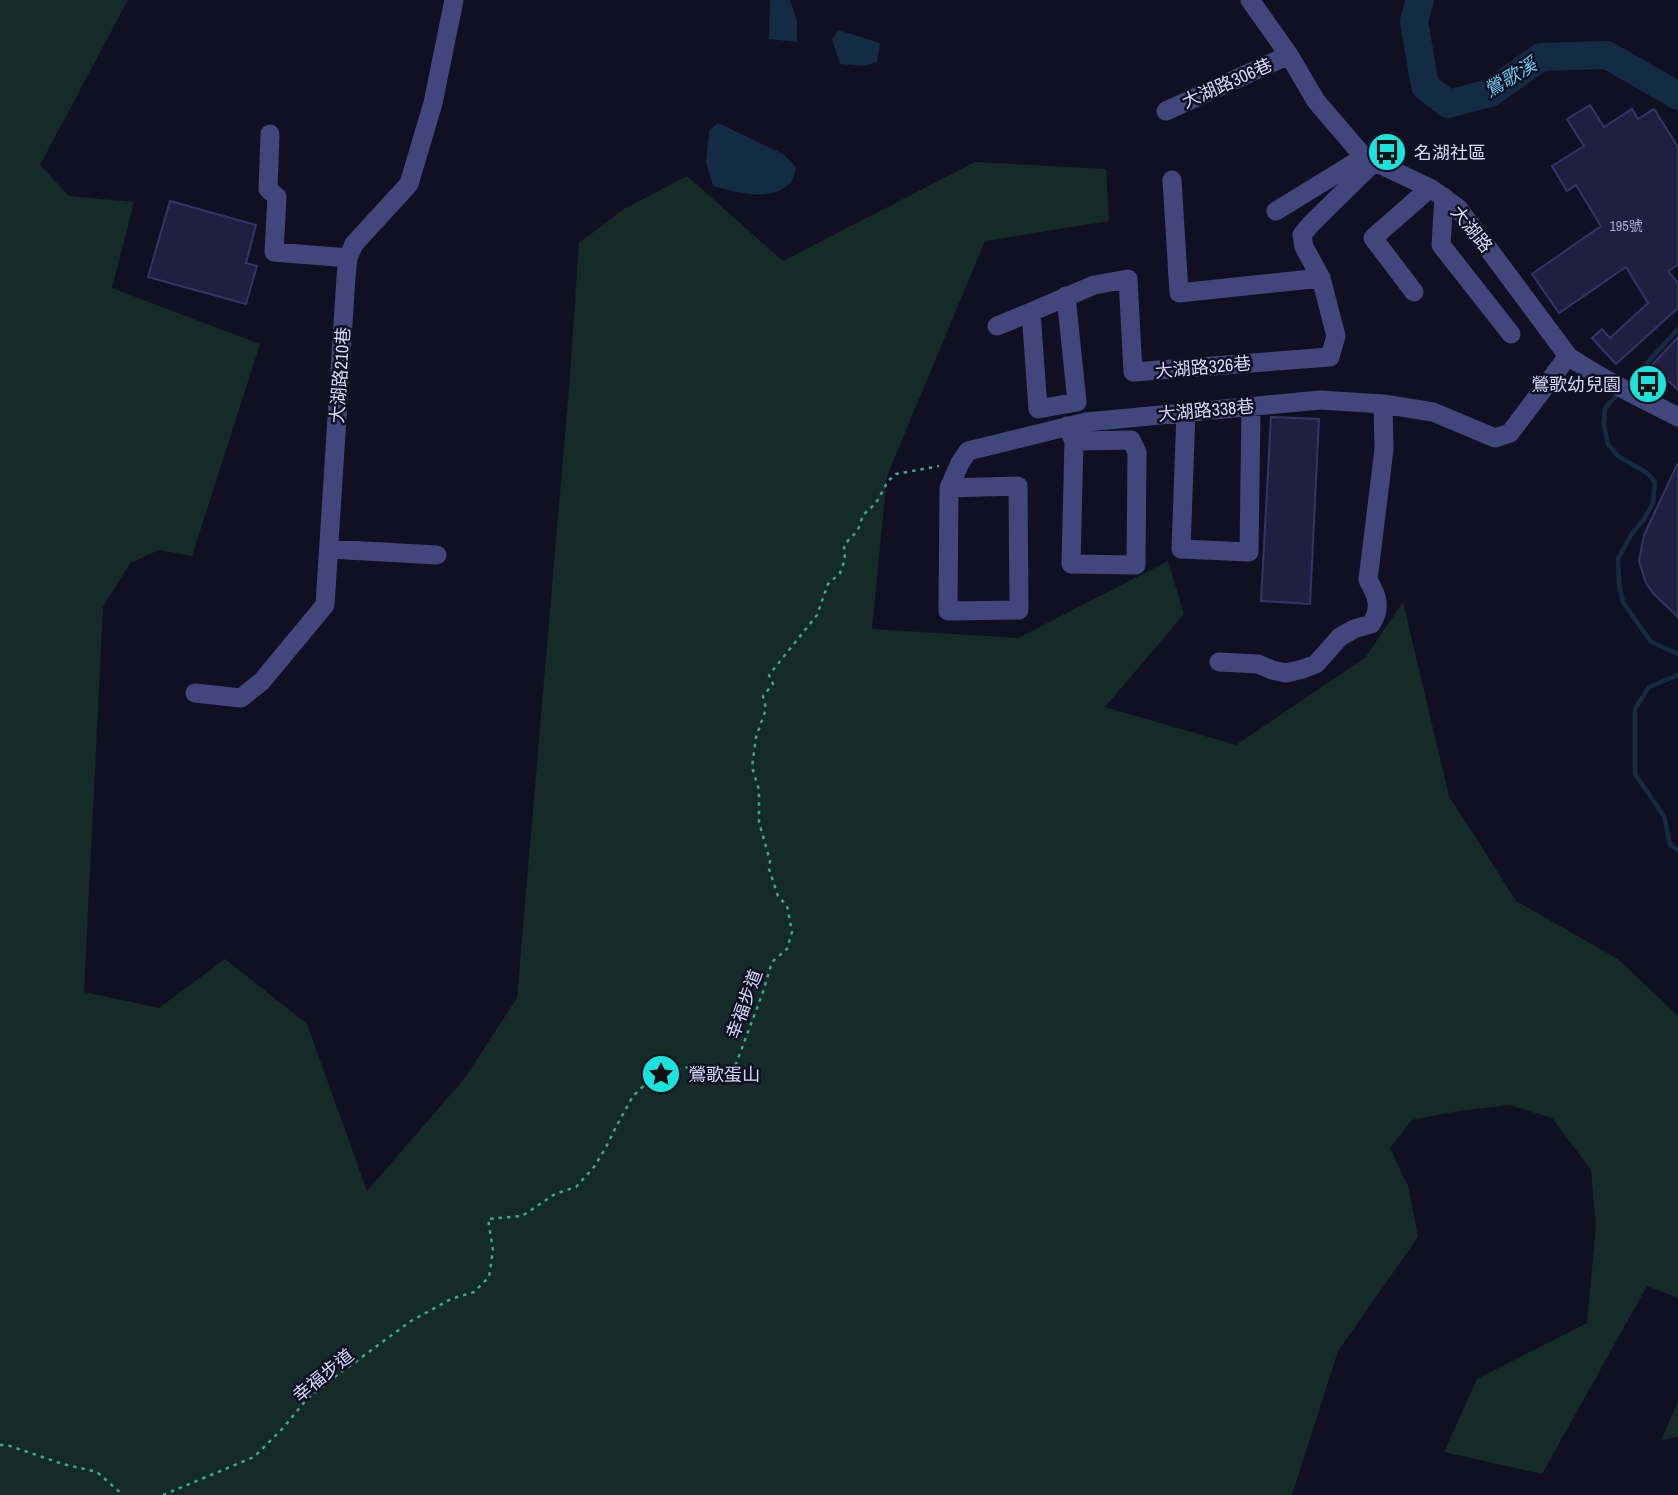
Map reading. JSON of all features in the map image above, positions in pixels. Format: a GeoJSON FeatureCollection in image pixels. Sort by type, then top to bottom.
{"type":"FeatureCollection","features":[{"type":"Feature","properties":{"kind":"street","name":"大湖路210巷"},"geometry":{"type":"LineString","coordinates":[[195,693],[241,698],[262,681],[325,605],[348,258],[354,244],[409,184],[433,103],[454,0]]}},
{"type":"Feature","properties":{"kind":"street","name":"大湖路"},"geometry":{"type":"LineString","coordinates":[[1250,0],[1289,55],[1316,101],[1369,159],[1437,192],[1458,208],[1568,356],[1585,368],[1678,417]]}},
{"type":"Feature","properties":{"kind":"street","name":"大湖路306巷"},"geometry":{"type":"LineString","coordinates":[[1166,111],[1289,55]]}},
{"type":"Feature","properties":{"kind":"street"},"geometry":{"type":"LineString","coordinates":[[270,134],[268,189],[277,197],[274,252],[348,258]]}},
{"type":"Feature","properties":{"kind":"street"},"geometry":{"type":"LineString","coordinates":[[1276,211],[1369,159]]}},
{"type":"Feature","properties":{"kind":"street","name":"大湖路326巷"},"geometry":{"type":"LineString","coordinates":[[997,326],[1094,285],[1128,279],[1133,372],[1329,357],[1336,336],[1321,278],[1304,247],[1302,235],[1369,159]]}},
{"type":"Feature","properties":{"kind":"street"},"geometry":{"type":"LineString","coordinates":[[1172,180],[1179,293],[1321,278]]}},
{"type":"Feature","properties":{"kind":"street"},"geometry":{"type":"LineString","coordinates":[[1415,292],[1373,237],[1437,192]]}},
{"type":"Feature","properties":{"kind":"street"},"geometry":{"type":"LineString","coordinates":[[1437,192],[1441,245],[1511,334]]}},
{"type":"Feature","properties":{"kind":"street"},"geometry":{"type":"LineString","coordinates":[[1031,312],[1038,409],[1077,402],[1066,296]]}},
{"type":"Feature","properties":{"kind":"street","name":"大湖路338巷"},"geometry":{"type":"LineString","coordinates":[[960,463],[968,451],[1070,433],[1086,422],[1320,400],[1383,404],[1433,412],[1495,438],[1510,433],[1568,356]]}},
{"type":"Feature","properties":{"kind":"street"},"geometry":{"type":"LineString","coordinates":[[1219,662],[1258,664],[1286,673],[1303,669],[1316,664],[1340,637],[1371,624],[1377,617],[1376,594],[1368,580],[1384,449],[1383,404]]}},
{"type":"Feature","properties":{"kind":"street"},"geometry":{"type":"LineString","coordinates":[[1186,412],[1181,549],[1249,552],[1251,406]]}},
{"type":"Feature","properties":{"kind":"street"},"geometry":{"type":"LineString","coordinates":[[1070,433],[1131,439],[1137,452],[1136,565],[1071,564],[1070,433]]}},
{"type":"Feature","properties":{"kind":"street"},"geometry":{"type":"LineString","coordinates":[[948,488],[1018,486],[1019,610],[948,611],[948,488],[960,463]]}},
{"type":"Feature","properties":{"kind":"street"},"geometry":{"type":"LineString","coordinates":[[329,549],[437,555]]}},
{"type":"Feature","properties":{"kind":"path","name":"幸福步道"},"geometry":{"type":"LineString","coordinates":[[163,1495],[254,1457],[307,1399],[336,1376],[411,1321],[451,1299],[474,1292],[489,1277],[493,1250],[488,1220],[522,1216],[555,1194],[576,1187],[594,1167],[633,1096],[654,1076],[687,1067],[730,1069],[736,1064],[772,962],[787,949],[792,932],[787,906],[778,896],[769,869],[770,861],[759,822],[759,790],[752,767],[765,709],[763,696],[773,684],[769,675],[817,615],[828,584],[840,573],[845,559],[844,545],[858,530],[863,514],[876,503],[888,481],[896,474],[960,463]]}},
{"type":"Feature","properties":{"kind":"path"},"geometry":{"type":"LineString","coordinates":[[0,1445],[8,1444],[63,1464],[97,1472],[123,1495]]}},
{"type":"Feature","properties":{"kind":"green space"},"geometry":{"type":"Polygon","coordinates":[[[0,0],[128,0],[40,165],[69,196],[134,202],[112,288],[260,344],[192,556],[159,550],[130,563],[103,607],[84,992],[159,1008],[225,959],[307,1024],[367,1191],[464,1079],[517,998],[579,243],[624,209],[687,176],[783,261],[975,162],[1106,169],[1109,221],[985,241],[887,476],[872,629],[1018,638],[1168,561],[1184,614],[1105,707],[1236,745],[1365,658],[1403,602],[1449,796],[1516,901],[1618,959],[1678,1016],[1678,1298],[1647,1286],[1542,1474],[1444,1452],[1477,1379],[1587,1323],[1596,1226],[1591,1170],[1552,1118],[1509,1105],[1412,1120],[1390,1148],[1408,1186],[1418,1237],[1338,1351],[1292,1495],[0,1495],[0,0]]]}},
{"type":"Feature","properties":{"kind":"green space"},"geometry":{"type":"Polygon","coordinates":[[[1678,1402],[1678,1437],[1661,1440],[1678,1402]]]}},
{"type":"Feature","properties":{"kind":"water"},"geometry":{"type":"Polygon","coordinates":[[[770,0],[790,0],[797,21],[797,42],[769,39],[770,0]]]}},
{"type":"Feature","properties":{"kind":"water"},"geometry":{"type":"Polygon","coordinates":[[[838,30],[880,43],[877,62],[865,66],[840,64],[832,39],[838,30]]]}},
{"type":"Feature","properties":{"kind":"water"},"geometry":{"type":"Polygon","coordinates":[[[718,123],[783,154],[796,167],[790,183],[773,193],[763,194],[742,193],[713,186],[706,162],[709,131],[718,123]]]}},
{"type":"Feature","properties":{"kind":"building"},"geometry":{"type":"Polygon","coordinates":[[[1590,105],[1604,127],[1632,109],[1638,119],[1654,109],[1678,147],[1678,265],[1668,271],[1678,283],[1678,308],[1616,364],[1592,338],[1602,329],[1610,338],[1648,303],[1626,267],[1559,313],[1532,274],[1601,226],[1576,185],[1567,191],[1552,166],[1584,146],[1567,119],[1590,105]]]}},
{"type":"Feature","properties":{"kind":"building"},"geometry":{"type":"Polygon","coordinates":[[[170,201],[256,225],[246,263],[257,266],[246,304],[148,277],[170,201]]]}},
{"type":"Feature","properties":{"kind":"building"},"geometry":{"type":"Polygon","coordinates":[[[1678,337],[1678,390],[1652,365],[1678,337]]]}},
{"type":"Feature","properties":{"kind":"building"},"geometry":{"type":"Polygon","coordinates":[[[1271,417],[1319,419],[1310,604],[1261,601],[1271,417]]]}},
{"type":"Feature","properties":{"kind":"building"},"geometry":{"type":"Polygon","coordinates":[[[1678,463],[1678,617],[1646,583],[1639,561],[1644,535],[1678,463]]]}},
{"type":"Feature","properties":{"kind":"waterway","name":"鶯歌溪"},"geometry":{"type":"LineString","coordinates":[[1420,0],[1414,21],[1425,86],[1448,104],[1490,93],[1541,57],[1607,55],[1678,96]]}},
{"type":"Feature","properties":{"kind":"waterway"},"geometry":{"type":"LineString","coordinates":[[1628,384],[1678,329]]}},
{"type":"Feature","properties":{"kind":"waterway"},"geometry":{"type":"LineString","coordinates":[[1619,393],[1605,408],[1604,425],[1608,444],[1618,456],[1647,473],[1655,482],[1653,503],[1618,559],[1623,602],[1651,642],[1678,654]]}},
{"type":"Feature","properties":{"kind":"waterway"},"geometry":{"type":"LineString","coordinates":[[1678,675],[1649,687],[1635,709],[1635,774],[1664,816],[1670,845],[1678,850]]}},
{"type":"Feature","properties":{"kind":"place","name":"名湖社區"},"geometry":{"type":"Point","coordinates":[1387,152]}},
{"type":"Feature","properties":{"kind":"place","name":"鶯歌幼兒園"},"geometry":{"type":"Point","coordinates":[1648,384]}},
{"type":"Feature","properties":{"kind":"place","name":"鶯歌蛋山"},"geometry":{"type":"Point","coordinates":[661,1074]}}]}
